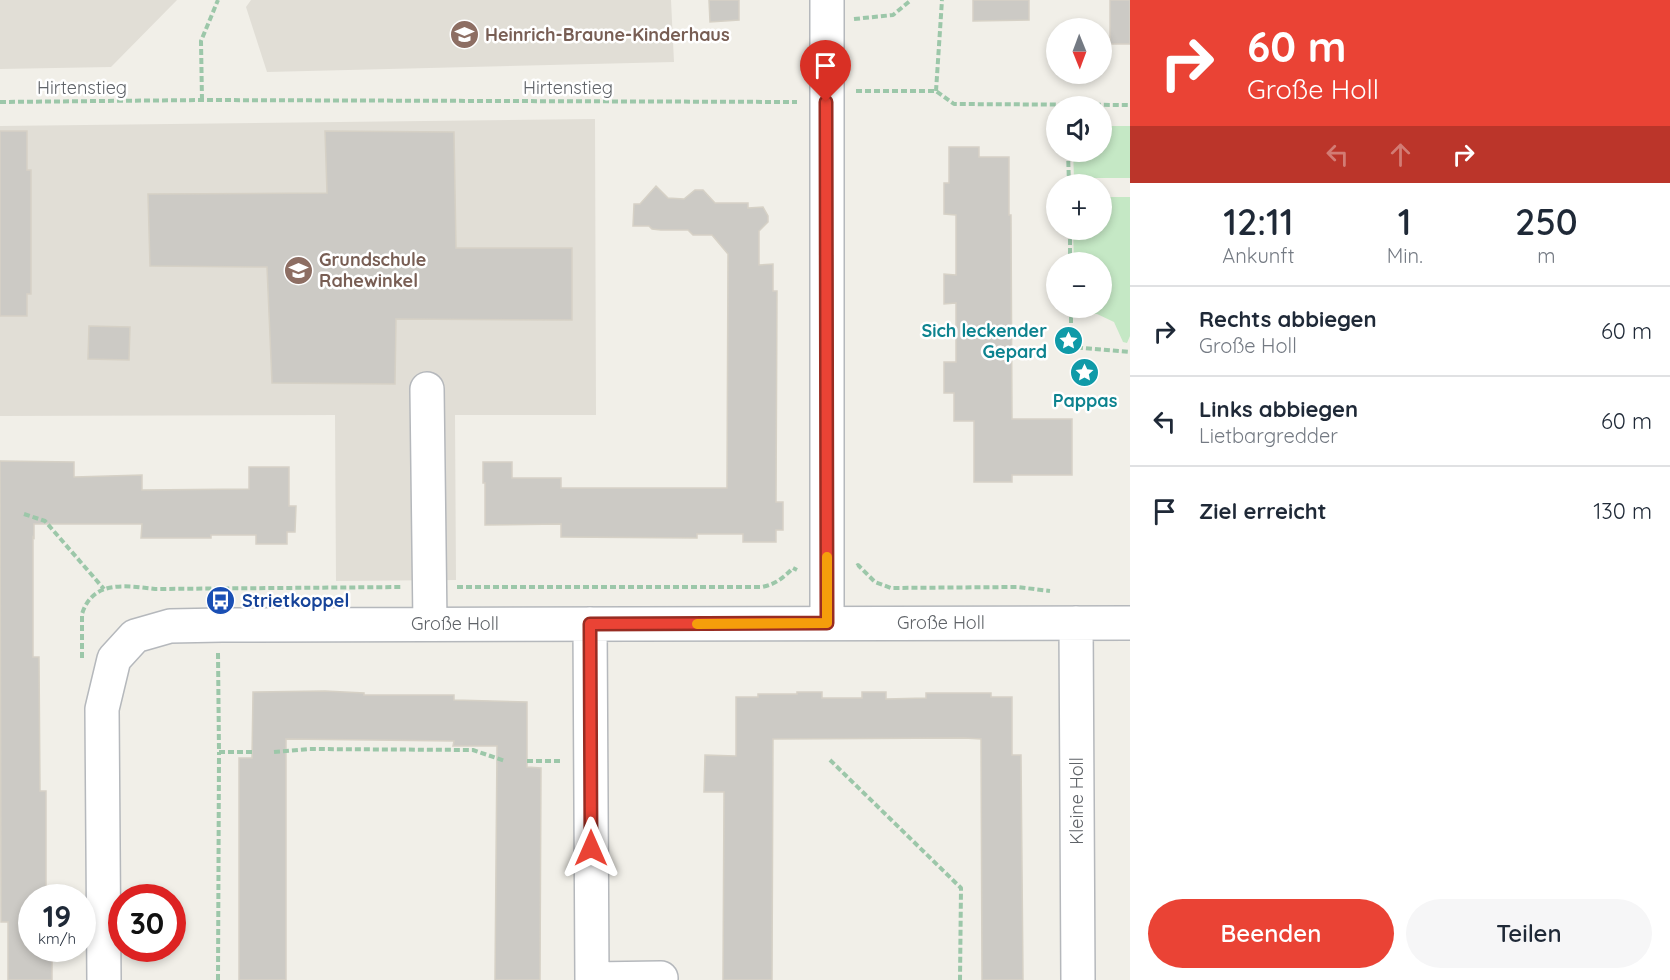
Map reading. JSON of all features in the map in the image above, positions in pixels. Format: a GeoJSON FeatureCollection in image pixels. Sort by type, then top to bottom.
{"type":"FeatureCollection","features":[{"type":"Feature","properties":{"kind":"street"},"geometry":{"type":"LineString","coordinates":[[826,11],[827,623]]}},
{"type":"Feature","properties":{"kind":"street"},"geometry":{"type":"LineString","coordinates":[[427,389],[430,624]]}},
{"type":"Feature","properties":{"kind":"street","name":"Kleine Holl"},"geometry":{"type":"LineString","coordinates":[[1076,623],[1078,980]]}},
{"type":"Feature","properties":{"kind":"street","name":"Große Holl"},"geometry":{"type":"LineString","coordinates":[[104,980],[102,709],[114,659],[135,636],[170,626],[218,625],[1130,623]]}},
{"type":"Feature","properties":{"kind":"street"},"geometry":{"type":"LineString","coordinates":[[590,624],[592,979],[661,978]]}},
{"type":"Feature","properties":{"kind":"path"},"geometry":{"type":"LineString","coordinates":[[202,100],[201,41],[218,0]]}},
{"type":"Feature","properties":{"kind":"path"},"geometry":{"type":"LineString","coordinates":[[826,11],[893,15],[911,0]]}},
{"type":"Feature","properties":{"kind":"path"},"geometry":{"type":"LineString","coordinates":[[936,91],[942,0]]}},
{"type":"Feature","properties":{"kind":"path","name":"Hirtenstieg"},"geometry":{"type":"LineString","coordinates":[[0,102],[202,100],[826,102],[847,91],[936,91],[954,104],[1046,105]]}},
{"type":"Feature","properties":{"kind":"path","name":"Hirtenstieg"},"geometry":{"type":"LineString","coordinates":[[1112,105],[1130,105]]}},
{"type":"Feature","properties":{"kind":"path"},"geometry":{"type":"LineString","coordinates":[[1071,318],[1071,347],[1130,352]]}},
{"type":"Feature","properties":{"kind":"path"},"geometry":{"type":"LineString","coordinates":[[24,514],[45,521],[104,589]]}},
{"type":"Feature","properties":{"kind":"path"},"geometry":{"type":"LineString","coordinates":[[852,567],[858,565],[875,582],[891,588],[1017,587],[1058,592]]}},
{"type":"Feature","properties":{"kind":"path"},"geometry":{"type":"LineString","coordinates":[[218,625],[218,980]]}},
{"type":"Feature","properties":{"kind":"path"},"geometry":{"type":"LineString","coordinates":[[274,752],[309,749],[473,750],[505,761]]}},
{"type":"Feature","properties":{"kind":"path"},"geometry":{"type":"LineString","coordinates":[[219,752],[252,752]]}},
{"type":"Feature","properties":{"kind":"path"},"geometry":{"type":"LineString","coordinates":[[830,760],[961,888],[960,980]]}},
{"type":"Feature","properties":{"kind":"shaded area"},"geometry":{"type":"Polygon","coordinates":[[[0,0],[177,0],[111,67],[0,69],[0,0]]]}},
{"type":"Feature","properties":{"kind":"shaded area","name":"Heinrich-Braune-Kinderhaus"},"geometry":{"type":"Polygon","coordinates":[[[251,0],[671,0],[674,62],[267,72],[246,7],[251,0]]]}},
{"type":"Feature","properties":{"kind":"shaded area","name":"Grundschule Rahewinkel"},"geometry":{"type":"Polygon","coordinates":[[[595,119],[596,415],[455,415],[456,580],[336,581],[335,415],[0,416],[0,126],[595,119]]]}},
{"type":"Feature","properties":{"kind":"green space"},"geometry":{"type":"Polygon","coordinates":[[[1112,126],[1130,126],[1130,178],[1112,178],[1112,174],[1074,174],[1073,162],[1112,162],[1112,126]]]}},
{"type":"Feature","properties":{"kind":"green space"},"geometry":{"type":"Polygon","coordinates":[[[1112,197],[1130,197],[1130,336],[1127,343],[1123,342],[1114,322],[1106,318],[1112,318],[1112,252],[1074,252],[1073,240],[1112,240],[1112,197]]]}},
{"type":"Feature","properties":{"kind":"building"},"geometry":{"type":"Polygon","coordinates":[[[709,0],[739,0],[739,20],[710,22],[709,0]]]}},
{"type":"Feature","properties":{"kind":"building"},"geometry":{"type":"Polygon","coordinates":[[[973,0],[1029,0],[1029,20],[973,21],[973,0]]]}},
{"type":"Feature","properties":{"kind":"building"},"geometry":{"type":"Polygon","coordinates":[[[1110,0],[1130,0],[1130,44],[1112,44],[1112,18],[1110,18],[1110,0]]]}},
{"type":"Feature","properties":{"kind":"building"},"geometry":{"type":"Polygon","coordinates":[[[0,131],[27,131],[27,170],[31,170],[31,294],[27,294],[27,316],[0,316],[0,131]]]}},
{"type":"Feature","properties":{"kind":"building"},"geometry":{"type":"Polygon","coordinates":[[[325,131],[454,132],[456,248],[572,248],[572,320],[396,319],[395,384],[272,383],[267,267],[150,266],[148,194],[327,193],[325,131]]]}},
{"type":"Feature","properties":{"kind":"building"},"geometry":{"type":"Polygon","coordinates":[[[949,147],[979,147],[979,157],[1009,157],[1012,419],[1072,419],[1072,475],[1012,475],[1012,482],[974,482],[974,421],[954,421],[954,393],[944,393],[944,362],[956,362],[956,303],[944,304],[944,274],[956,275],[956,215],[944,214],[944,183],[949,183],[949,147]]]}},
{"type":"Feature","properties":{"kind":"building"},"geometry":{"type":"Polygon","coordinates":[[[656,186],[668,198],[684,199],[695,190],[703,190],[715,203],[748,203],[748,208],[763,207],[768,216],[768,222],[759,231],[759,265],[773,264],[773,291],[777,291],[776,502],[783,502],[783,530],[776,530],[776,542],[743,542],[743,534],[697,534],[697,538],[561,537],[561,524],[485,525],[483,462],[512,462],[512,478],[561,478],[561,488],[727,488],[728,254],[712,235],[693,235],[688,230],[661,230],[652,229],[649,226],[633,226],[634,204],[640,204],[656,186]]]}},
{"type":"Feature","properties":{"kind":"building"},"geometry":{"type":"Polygon","coordinates":[[[89,326],[130,327],[129,360],[88,359],[89,326]]]}},
{"type":"Feature","properties":{"kind":"building"},"geometry":{"type":"Polygon","coordinates":[[[0,461],[74,462],[74,477],[142,475],[142,490],[249,489],[249,467],[289,467],[289,506],[296,506],[295,532],[287,532],[287,544],[256,544],[256,535],[211,535],[211,538],[141,538],[142,524],[34,524],[33,657],[39,657],[40,791],[46,791],[46,884],[18,884],[18,962],[52,962],[52,980],[8,980],[8,922],[1,922],[0,461]]]}},
{"type":"Feature","properties":{"kind":"building"},"geometry":{"type":"Polygon","coordinates":[[[253,692],[364,693],[364,695],[454,695],[454,700],[527,702],[527,767],[541,768],[540,980],[495,980],[497,746],[453,746],[454,741],[286,739],[286,980],[239,980],[239,758],[252,758],[253,692]]]}},
{"type":"Feature","properties":{"kind":"building"},"geometry":{"type":"Polygon","coordinates":[[[797,692],[822,692],[822,698],[862,698],[862,692],[886,692],[886,699],[926,698],[926,693],[991,693],[991,697],[1012,697],[1012,755],[1021,755],[1023,980],[982,980],[981,739],[964,738],[773,739],[772,980],[723,980],[724,792],[704,792],[705,755],[736,756],[736,697],[758,697],[758,694],[797,694],[797,692]]]}},
{"type":"Feature","properties":{"kind":"slow traffic"},"geometry":{"type":"LineString","coordinates":[[697,624],[827,623],[827,557]]}},
{"type":"Feature","properties":{"kind":"place","name":"Heinrich-Braune-Kinderhaus"},"geometry":{"type":"Point","coordinates":[464,35]}},
{"type":"Feature","properties":{"kind":"place","name":"Grundschule Rahewinkel"},"geometry":{"type":"Point","coordinates":[298,270]}},
{"type":"Feature","properties":{"kind":"place","name":"Sich leckender Gepard"},"geometry":{"type":"Point","coordinates":[1068,341]}},
{"type":"Feature","properties":{"kind":"place","name":"Pappas"},"geometry":{"type":"Point","coordinates":[1085,372]}},
{"type":"Feature","properties":{"kind":"place","name":"Strietkoppel"},"geometry":{"type":"Point","coordinates":[221,601]}},
{"type":"Feature","properties":{"kind":"route"},"geometry":{"type":"LineString","coordinates":[[591,848],[590,624],[827,623],[826,102]]}}]}
